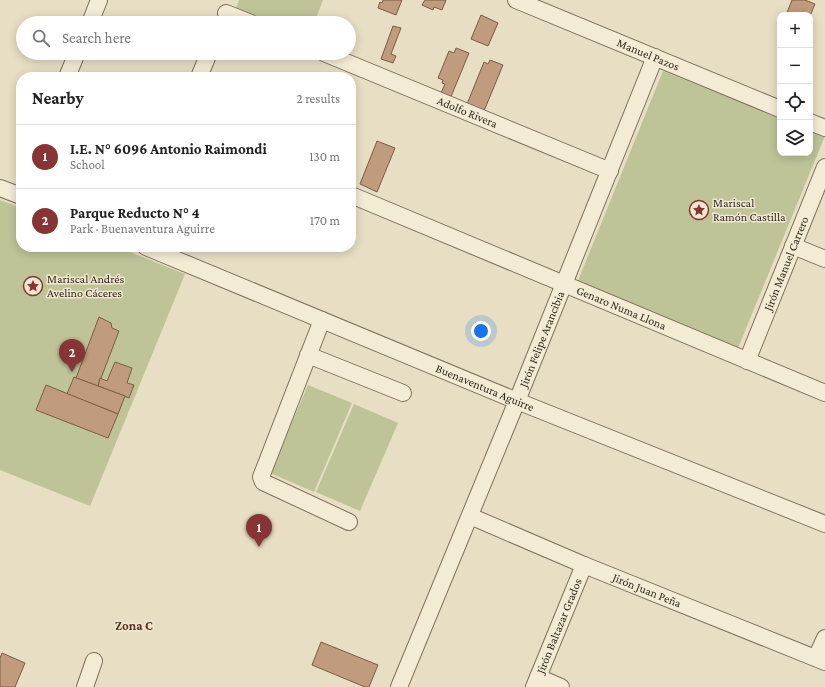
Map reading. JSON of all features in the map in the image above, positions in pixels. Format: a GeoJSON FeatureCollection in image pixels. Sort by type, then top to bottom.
{"type":"FeatureCollection","features":[{"type":"Feature","properties":{"kind":"street"},"geometry":{"type":"LineString","coordinates":[[93,16],[99,0]]}},
{"type":"Feature","properties":{"kind":"street","name":"Manuel Pazos"},"geometry":{"type":"LineString","coordinates":[[516,0],[777,108]]}},
{"type":"Feature","properties":{"kind":"street","name":"Jirón Felipe Arancibia"},"geometry":{"type":"LineString","coordinates":[[399,687],[565,284],[655,57]]}},
{"type":"Feature","properties":{"kind":"street"},"geometry":{"type":"LineString","coordinates":[[70,72],[74,60]]}},
{"type":"Feature","properties":{"kind":"street"},"geometry":{"type":"LineString","coordinates":[[201,72],[206,60]]}},
{"type":"Feature","properties":{"kind":"street","name":"Adolfo Rivera"},"geometry":{"type":"LineString","coordinates":[[341,60],[610,171]]}},
{"type":"Feature","properties":{"kind":"street"},"geometry":{"type":"LineString","coordinates":[[813,123],[825,128]]}},
{"type":"Feature","properties":{"kind":"street","name":"Jirón Manuel Carrero"},"geometry":{"type":"LineString","coordinates":[[746,360],[825,167]]}},
{"type":"Feature","properties":{"kind":"street"},"geometry":{"type":"LineString","coordinates":[[0,188],[16,194]]}},
{"type":"Feature","properties":{"kind":"street","name":"Genaro Numa Llona"},"geometry":{"type":"LineString","coordinates":[[356,197],[825,394]]}},
{"type":"Feature","properties":{"kind":"street"},"geometry":{"type":"LineString","coordinates":[[793,246],[825,259]]}},
{"type":"Feature","properties":{"kind":"street","name":"Buenaventura Aguirre"},"geometry":{"type":"LineString","coordinates":[[158,252],[517,401],[825,524]]}},
{"type":"Feature","properties":{"kind":"street"},"geometry":{"type":"LineString","coordinates":[[322,320],[261,477],[263,482],[349,522]]}},
{"type":"Feature","properties":{"kind":"street"},"geometry":{"type":"LineString","coordinates":[[308,355],[403,393]]}},
{"type":"Feature","properties":{"kind":"street","name":"Jirón Juan Peña"},"geometry":{"type":"LineString","coordinates":[[470,516],[584,565],[821,660]]}},
{"type":"Feature","properties":{"kind":"street","name":"Jirón Baltazar Grados"},"geometry":{"type":"LineString","coordinates":[[536,682],[584,565]]}},
{"type":"Feature","properties":{"kind":"street"},"geometry":{"type":"LineString","coordinates":[[821,660],[825,638]]}},
{"type":"Feature","properties":{"kind":"street"},"geometry":{"type":"LineString","coordinates":[[85,687],[94,661]]}},
{"type":"Feature","properties":{"kind":"street"},"geometry":{"type":"LineString","coordinates":[[536,682],[561,687]]}},
{"type":"Feature","properties":{"kind":"green space"},"geometry":{"type":"Polygon","coordinates":[[[239,0],[323,0],[317,16],[248,16],[235,11],[239,0]]]}},
{"type":"Feature","properties":{"kind":"green space"},"geometry":{"type":"Polygon","coordinates":[[[663,71],[777,117],[777,156],[813,156],[813,131],[825,136],[738,348],[577,283],[663,71]]]}},
{"type":"Feature","properties":{"kind":"green space"},"geometry":{"type":"Polygon","coordinates":[[[0,200],[16,206],[16,252],[130,252],[185,274],[90,506],[0,470],[0,200]]]}},
{"type":"Feature","properties":{"kind":"green space"},"geometry":{"type":"Polygon","coordinates":[[[308,385],[352,403],[314,492],[270,473],[308,385]]]}},
{"type":"Feature","properties":{"kind":"green space"},"geometry":{"type":"Polygon","coordinates":[[[354,404],[398,423],[360,511],[316,492],[354,404]]]}},
{"type":"Feature","properties":{"kind":"building"},"geometry":{"type":"Polygon","coordinates":[[[383,0],[402,0],[396,15],[378,8],[380,2],[382,3],[383,0]]]}},
{"type":"Feature","properties":{"kind":"building"},"geometry":{"type":"Polygon","coordinates":[[[425,0],[446,0],[442,10],[434,7],[433,10],[422,5],[425,0]]]}},
{"type":"Feature","properties":{"kind":"building"},"geometry":{"type":"Polygon","coordinates":[[[792,0],[805,0],[815,4],[812,12],[787,12],[792,0]]]}},
{"type":"Feature","properties":{"kind":"building"},"geometry":{"type":"Polygon","coordinates":[[[481,15],[498,23],[488,46],[471,39],[481,15]]]}},
{"type":"Feature","properties":{"kind":"building"},"geometry":{"type":"Polygon","coordinates":[[[393,26],[401,28],[391,54],[396,56],[393,63],[381,59],[393,26]]]}},
{"type":"Feature","properties":{"kind":"building"},"geometry":{"type":"Polygon","coordinates":[[[456,48],[469,53],[450,99],[440,95],[445,84],[442,83],[443,80],[438,78],[449,51],[454,53],[456,48]]]}},
{"type":"Feature","properties":{"kind":"building"},"geometry":{"type":"Polygon","coordinates":[[[490,60],[503,65],[484,111],[467,104],[484,62],[488,64],[490,60]]]}},
{"type":"Feature","properties":{"kind":"building"},"geometry":{"type":"Polygon","coordinates":[[[377,141],[395,148],[377,192],[360,184],[377,141]]]}},
{"type":"Feature","properties":{"kind":"building"},"geometry":{"type":"Polygon","coordinates":[[[99,317],[111,323],[112,328],[119,331],[98,386],[76,378],[99,317]]]}},
{"type":"Feature","properties":{"kind":"building"},"geometry":{"type":"Polygon","coordinates":[[[115,362],[132,368],[127,383],[134,385],[129,398],[98,386],[100,378],[107,381],[115,362]]]}},
{"type":"Feature","properties":{"kind":"building"},"geometry":{"type":"Polygon","coordinates":[[[74,377],[125,396],[118,414],[67,394],[74,377]]]}},
{"type":"Feature","properties":{"kind":"building"},"geometry":{"type":"Polygon","coordinates":[[[46,385],[118,414],[108,438],[36,410],[46,385]]]}},
{"type":"Feature","properties":{"kind":"building"},"geometry":{"type":"Polygon","coordinates":[[[321,642],[378,665],[369,687],[365,687],[312,665],[321,642]]]}},
{"type":"Feature","properties":{"kind":"building"},"geometry":{"type":"Polygon","coordinates":[[[2,653],[25,663],[15,687],[0,687],[0,658],[2,653]]]}},
{"type":"Feature","properties":{"kind":"place","name":"Mariscal Ramón Castilla"},"geometry":{"type":"Point","coordinates":[699,210]}},
{"type":"Feature","properties":{"kind":"place","name":"Mariscal Andrés Avelino Cáceres"},"geometry":{"type":"Point","coordinates":[33,286]}},
{"type":"Feature","properties":{"kind":"place","name":"Parque Reducto N° 4"},"geometry":{"type":"Point","coordinates":[72,372]}},
{"type":"Feature","properties":{"kind":"place","name":"I.E. N° 6096 Antonio Raimondi"},"geometry":{"type":"Point","coordinates":[259,547]}},
{"type":"Feature","properties":{"kind":"district","name":"Zona C"},"geometry":{"type":"Point","coordinates":[134,625]}}]}
